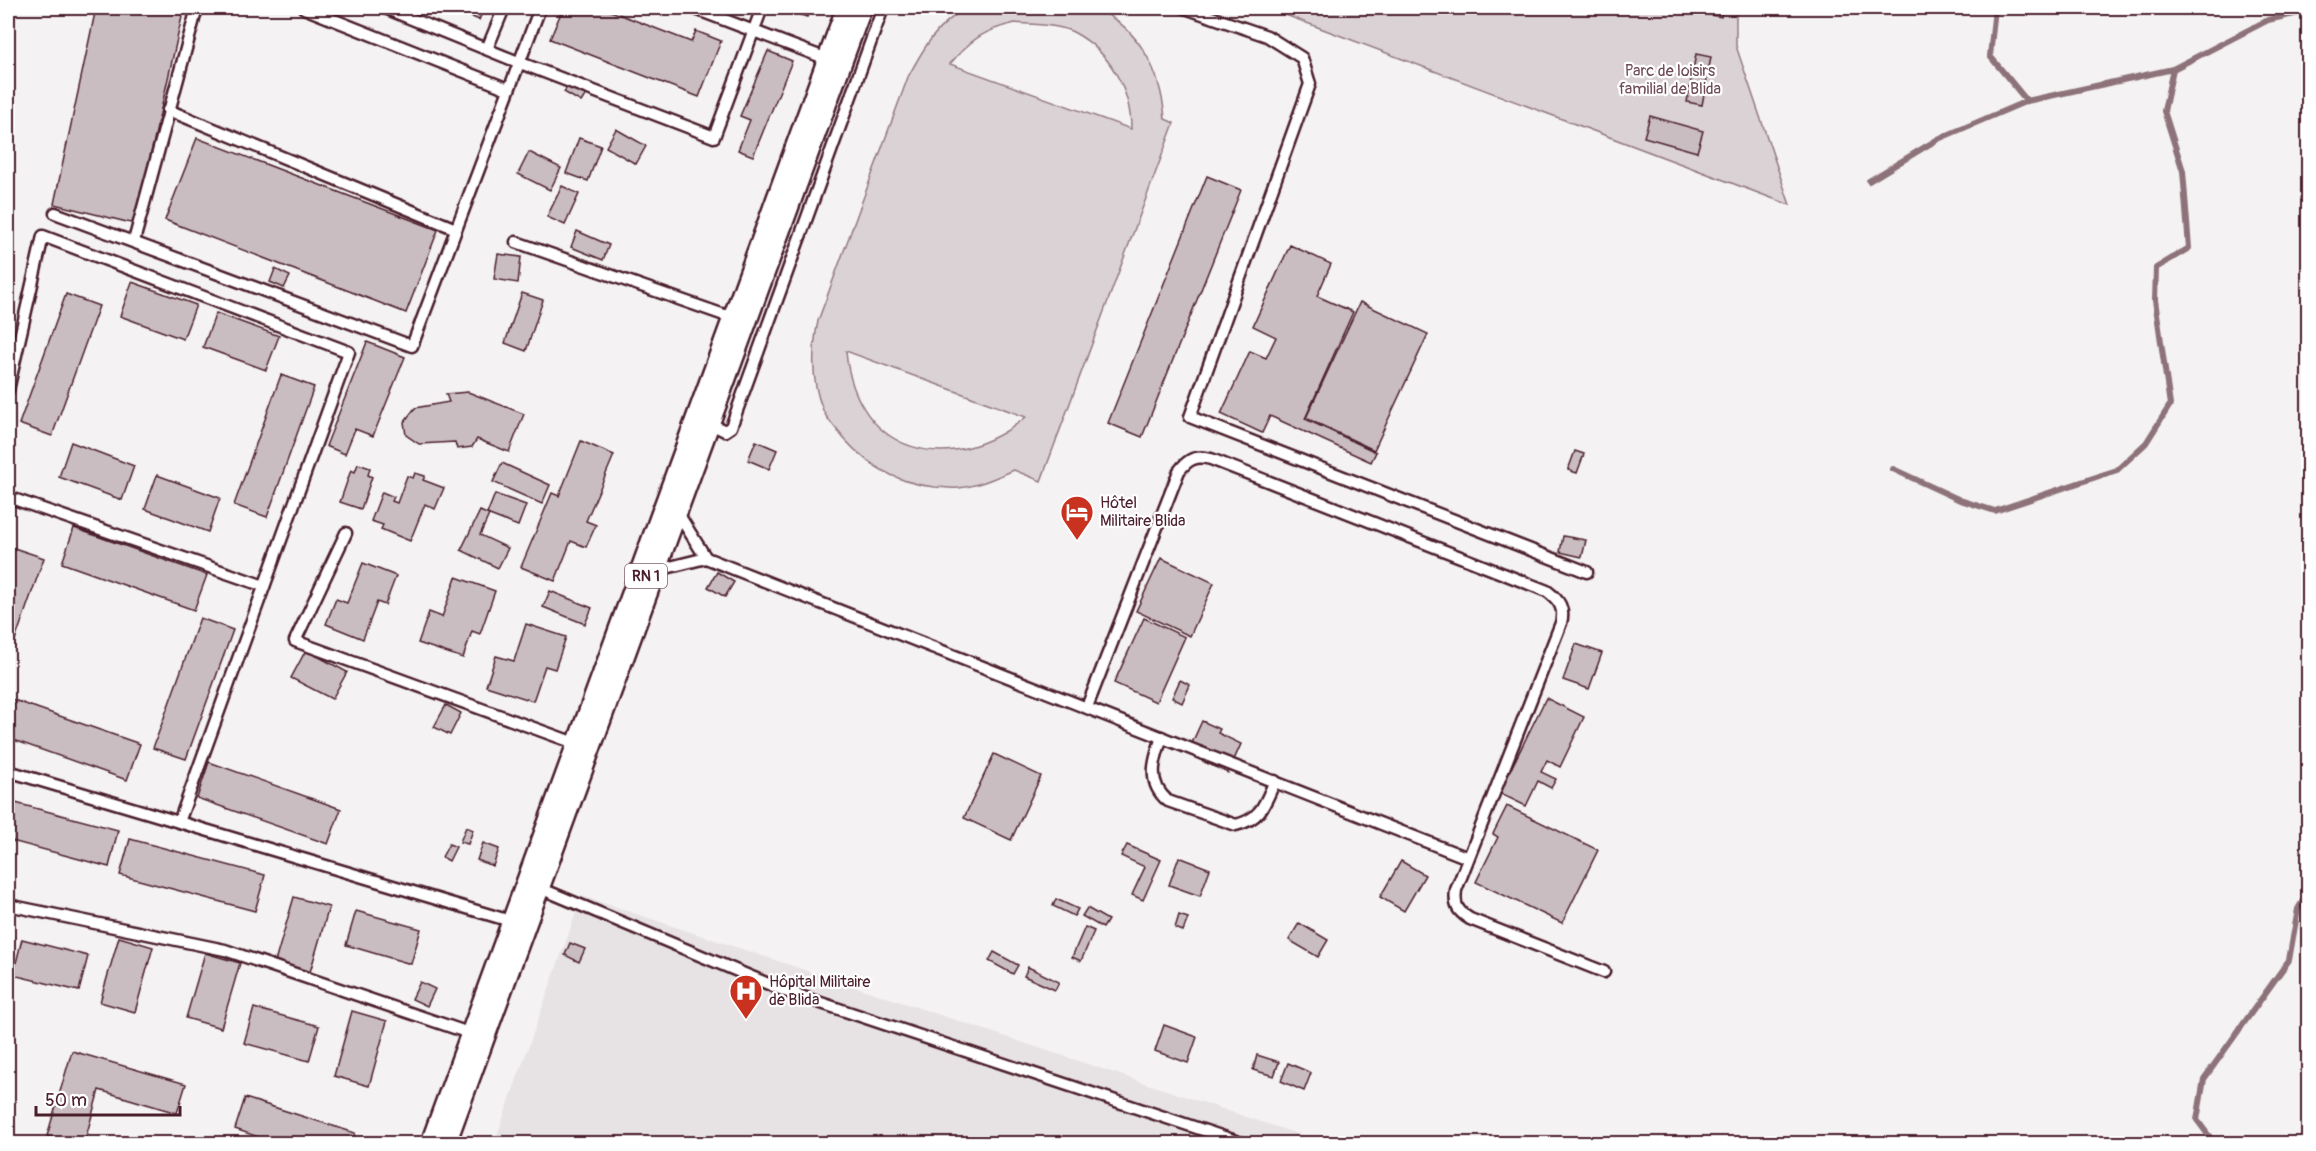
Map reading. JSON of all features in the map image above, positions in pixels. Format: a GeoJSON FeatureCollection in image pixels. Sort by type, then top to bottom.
{"type":"FeatureCollection","features":[{"type":"Feature","properties":{"kind":"main road","name":"RN 1"},"geometry":{"type":"LineString","coordinates":[[425,1143],[840,8]]}},
{"type":"Feature","properties":{"kind":"main road","name":"RN 1"},"geometry":{"type":"LineString","coordinates":[[438,1143],[854,8]]}},
{"type":"Feature","properties":{"kind":"lane"},"geometry":{"type":"LineString","coordinates":[[134,242],[197,8]]}},
{"type":"Feature","properties":{"kind":"lane"},"geometry":{"type":"LineString","coordinates":[[304,8],[508,89]]}},
{"type":"Feature","properties":{"kind":"lane"},"geometry":{"type":"LineString","coordinates":[[385,8],[714,137],[762,8]]}},
{"type":"Feature","properties":{"kind":"lane"},"geometry":{"type":"LineString","coordinates":[[487,49],[504,8]]}},
{"type":"Feature","properties":{"kind":"lane"},"geometry":{"type":"LineString","coordinates":[[55,213],[412,346],[540,8]]}},
{"type":"Feature","properties":{"kind":"lane"},"geometry":{"type":"LineString","coordinates":[[693,8],[822,57]]}},
{"type":"Feature","properties":{"kind":"lane"},"geometry":{"type":"LineString","coordinates":[[704,421],[725,431],[731,427],[883,8]]}},
{"type":"Feature","properties":{"kind":"lane"},"geometry":{"type":"LineString","coordinates":[[1185,8],[1268,36],[1302,58],[1310,84],[1190,417],[1587,572]]}},
{"type":"Feature","properties":{"kind":"lane"},"geometry":{"type":"LineString","coordinates":[[168,110],[456,229]]}},
{"type":"Feature","properties":{"kind":"lane"},"geometry":{"type":"LineString","coordinates":[[8,390],[44,236],[349,352],[178,822]]}},
{"type":"Feature","properties":{"kind":"lane"},"geometry":{"type":"LineString","coordinates":[[516,242],[727,316]]}},
{"type":"Feature","properties":{"kind":"lane"},"geometry":{"type":"LineString","coordinates":[[1087,707],[1179,471],[1193,458],[1202,456],[1211,459],[1548,591],[1561,605],[1564,614],[1562,623],[1456,890],[1456,906],[1460,913],[1470,919],[1604,972]]}},
{"type":"Feature","properties":{"kind":"lane"},"geometry":{"type":"LineString","coordinates":[[8,497],[264,586]]}},
{"type":"Feature","properties":{"kind":"lane"},"geometry":{"type":"LineString","coordinates":[[672,505],[706,558]]}},
{"type":"Feature","properties":{"kind":"lane"},"geometry":{"type":"LineString","coordinates":[[346,533],[295,641],[572,742]]}},
{"type":"Feature","properties":{"kind":"lane"},"geometry":{"type":"LineString","coordinates":[[647,573],[706,558],[1468,858]]}},
{"type":"Feature","properties":{"kind":"lane"},"geometry":{"type":"LineString","coordinates":[[1162,737],[1155,756],[1153,778],[1160,794],[1225,823],[1236,825],[1247,823],[1257,816],[1275,781]]}},
{"type":"Feature","properties":{"kind":"lane"},"geometry":{"type":"LineString","coordinates":[[8,771],[507,920]]}},
{"type":"Feature","properties":{"kind":"lane"},"geometry":{"type":"LineString","coordinates":[[533,885],[785,991],[1245,1143]]}},
{"type":"Feature","properties":{"kind":"lane"},"geometry":{"type":"LineString","coordinates":[[8,905],[225,950],[466,1032]]}},
{"type":"Feature","properties":{"kind":"shaded area","name":"Hôpital Militaire de Blida"},"geometry":{"type":"Polygon","coordinates":[[[582,896],[1325,1143],[494,1144],[582,896]]]}},
{"type":"Feature","properties":{"kind":"green space"},"geometry":{"type":"Polygon","coordinates":[[[967,8],[1095,8],[1124,27],[1145,53],[1159,85],[1165,119],[1174,123],[1041,481],[1014,470],[979,484],[952,488],[919,485],[890,475],[865,459],[843,437],[825,414],[816,388],[814,355],[818,321],[908,77],[932,37],[967,8]],[[1015,23],[978,37],[950,64],[1131,129],[1123,87],[1099,51],[1068,30],[1054,26],[1015,23]],[[846,351],[854,387],[868,414],[888,434],[912,446],[939,451],[968,447],[997,436],[1026,417],[846,351]]]}},
{"type":"Feature","properties":{"kind":"green space","name":"Parc de loisirs familial de Blida"},"geometry":{"type":"Polygon","coordinates":[[[1267,8],[1736,8],[1736,46],[1790,205],[1267,8]]]}},
{"type":"Feature","properties":{"kind":"building"},"geometry":{"type":"Polygon","coordinates":[[[96,8],[184,8],[135,224],[54,204],[96,8]]]}},
{"type":"Feature","properties":{"kind":"building"},"geometry":{"type":"Polygon","coordinates":[[[451,8],[484,8],[479,20],[451,8]]]}},
{"type":"Feature","properties":{"kind":"building"},"geometry":{"type":"Polygon","coordinates":[[[563,8],[603,8],[691,42],[696,31],[721,41],[699,97],[550,39],[563,8]]]}},
{"type":"Feature","properties":{"kind":"building"},"geometry":{"type":"Polygon","coordinates":[[[783,8],[810,8],[807,17],[783,8]]]}},
{"type":"Feature","properties":{"kind":"building"},"geometry":{"type":"Polygon","coordinates":[[[1695,8],[1723,8],[1721,17],[1694,12],[1695,8]]]}},
{"type":"Feature","properties":{"kind":"building"},"geometry":{"type":"Polygon","coordinates":[[[768,51],[792,61],[753,156],[738,150],[750,120],[740,116],[768,51]]]}},
{"type":"Feature","properties":{"kind":"building"},"geometry":{"type":"Polygon","coordinates":[[[1696,54],[1711,57],[1702,105],[1687,102],[1696,54]]]}},
{"type":"Feature","properties":{"kind":"building"},"geometry":{"type":"Polygon","coordinates":[[[570,82],[587,93],[581,102],[564,92],[570,82]]]}},
{"type":"Feature","properties":{"kind":"building"},"geometry":{"type":"Polygon","coordinates":[[[1650,116],[1703,131],[1697,152],[1644,137],[1650,116]]]}},
{"type":"Feature","properties":{"kind":"building"},"geometry":{"type":"Polygon","coordinates":[[[616,129],[646,146],[636,164],[606,147],[616,129]]]}},
{"type":"Feature","properties":{"kind":"building"},"geometry":{"type":"Polygon","coordinates":[[[197,138],[438,230],[406,313],[165,220],[197,138]]]}},
{"type":"Feature","properties":{"kind":"building"},"geometry":{"type":"Polygon","coordinates":[[[579,138],[601,146],[588,181],[566,173],[579,138]]]}},
{"type":"Feature","properties":{"kind":"building"},"geometry":{"type":"Polygon","coordinates":[[[529,152],[561,168],[550,190],[518,174],[529,152]]]}},
{"type":"Feature","properties":{"kind":"building"},"geometry":{"type":"Polygon","coordinates":[[[1207,176],[1241,190],[1142,437],[1108,423],[1207,176]]]}},
{"type":"Feature","properties":{"kind":"building"},"geometry":{"type":"Polygon","coordinates":[[[562,186],[579,194],[565,225],[547,217],[562,186]]]}},
{"type":"Feature","properties":{"kind":"building"},"geometry":{"type":"Polygon","coordinates":[[[577,231],[609,245],[603,260],[571,247],[577,231]]]}},
{"type":"Feature","properties":{"kind":"building"},"geometry":{"type":"Polygon","coordinates":[[[1290,245],[1331,264],[1317,296],[1353,312],[1305,419],[1376,452],[1371,462],[1270,416],[1262,433],[1221,414],[1250,351],[1266,358],[1276,337],[1253,326],[1290,245]]]}},
{"type":"Feature","properties":{"kind":"building"},"geometry":{"type":"Polygon","coordinates":[[[498,254],[521,257],[518,283],[494,279],[498,254]]]}},
{"type":"Feature","properties":{"kind":"building"},"geometry":{"type":"Polygon","coordinates":[[[275,269],[290,276],[284,288],[270,282],[275,269]]]}},
{"type":"Feature","properties":{"kind":"building"},"geometry":{"type":"Polygon","coordinates":[[[132,282],[196,305],[183,339],[120,316],[132,282]]]}},
{"type":"Feature","properties":{"kind":"building"},"geometry":{"type":"Polygon","coordinates":[[[522,293],[543,300],[526,351],[505,343],[522,293]]]}},
{"type":"Feature","properties":{"kind":"building"},"geometry":{"type":"Polygon","coordinates":[[[66,294],[99,306],[52,436],[19,424],[66,294]]]}},
{"type":"Feature","properties":{"kind":"building"},"geometry":{"type":"Polygon","coordinates":[[[1360,302],[1428,334],[1374,450],[1306,418],[1360,302]]]}},
{"type":"Feature","properties":{"kind":"building"},"geometry":{"type":"Polygon","coordinates":[[[216,313],[279,336],[266,370],[203,347],[216,313]]]}},
{"type":"Feature","properties":{"kind":"building"},"geometry":{"type":"Polygon","coordinates":[[[367,342],[405,357],[373,436],[355,429],[345,454],[326,446],[367,342]]]}},
{"type":"Feature","properties":{"kind":"building"},"geometry":{"type":"Polygon","coordinates":[[[281,375],[314,387],[267,517],[234,505],[281,375]]]}},
{"type":"Feature","properties":{"kind":"building"},"geometry":{"type":"Polygon","coordinates":[[[468,392],[524,414],[509,452],[477,439],[472,447],[457,449],[455,442],[419,444],[406,435],[404,422],[415,408],[449,402],[446,394],[468,392]]]}},
{"type":"Feature","properties":{"kind":"building"},"geometry":{"type":"Polygon","coordinates":[[[581,441],[614,455],[586,521],[596,525],[586,547],[571,541],[555,581],[521,567],[552,493],[559,496],[581,441]]]}},
{"type":"Feature","properties":{"kind":"building"},"geometry":{"type":"Polygon","coordinates":[[[756,441],[777,450],[769,469],[748,460],[756,441]]]}},
{"type":"Feature","properties":{"kind":"building"},"geometry":{"type":"Polygon","coordinates":[[[71,442],[134,466],[122,500],[59,477],[71,442]]]}},
{"type":"Feature","properties":{"kind":"building"},"geometry":{"type":"Polygon","coordinates":[[[1575,451],[1584,454],[1577,473],[1568,470],[1575,451]]]}},
{"type":"Feature","properties":{"kind":"building"},"geometry":{"type":"Polygon","coordinates":[[[502,463],[550,485],[542,504],[493,482],[502,463]]]}},
{"type":"Feature","properties":{"kind":"building"},"geometry":{"type":"Polygon","coordinates":[[[358,464],[370,468],[368,475],[372,477],[361,509],[340,502],[351,470],[355,472],[358,464]]]}},
{"type":"Feature","properties":{"kind":"building"},"geometry":{"type":"Polygon","coordinates":[[[415,473],[425,476],[423,480],[444,488],[435,509],[425,504],[410,541],[381,529],[383,525],[371,521],[382,492],[394,497],[392,501],[397,503],[407,476],[413,478],[415,473]]]}},
{"type":"Feature","properties":{"kind":"building"},"geometry":{"type":"Polygon","coordinates":[[[157,475],[220,498],[208,532],[145,509],[157,475]]]}},
{"type":"Feature","properties":{"kind":"building"},"geometry":{"type":"Polygon","coordinates":[[[495,494],[526,505],[518,526],[487,514],[495,494]]]}},
{"type":"Feature","properties":{"kind":"building"},"geometry":{"type":"Polygon","coordinates":[[[480,511],[489,515],[480,535],[508,548],[498,568],[461,550],[480,511]]]}},
{"type":"Feature","properties":{"kind":"building"},"geometry":{"type":"Polygon","coordinates":[[[74,528],[207,575],[194,610],[62,563],[74,528]]]}},
{"type":"Feature","properties":{"kind":"building"},"geometry":{"type":"Polygon","coordinates":[[[1563,536],[1586,540],[1582,557],[1560,552],[1563,536]]]}},
{"type":"Feature","properties":{"kind":"building"},"geometry":{"type":"Polygon","coordinates":[[[11,547],[44,558],[8,660],[8,557],[11,547]]]}},
{"type":"Feature","properties":{"kind":"building"},"geometry":{"type":"Polygon","coordinates":[[[1161,558],[1214,583],[1190,636],[1136,611],[1161,558]]]}},
{"type":"Feature","properties":{"kind":"building"},"geometry":{"type":"Polygon","coordinates":[[[363,563],[396,576],[385,605],[377,602],[363,639],[326,624],[336,599],[347,603],[363,563]]]}},
{"type":"Feature","properties":{"kind":"building"},"geometry":{"type":"Polygon","coordinates":[[[717,572],[734,582],[725,597],[708,587],[717,572]]]}},
{"type":"Feature","properties":{"kind":"building"},"geometry":{"type":"Polygon","coordinates":[[[456,577],[495,591],[480,634],[472,631],[463,658],[418,643],[429,612],[442,617],[456,577]]]}},
{"type":"Feature","properties":{"kind":"building"},"geometry":{"type":"Polygon","coordinates":[[[550,591],[592,608],[585,624],[543,607],[550,591]]]}},
{"type":"Feature","properties":{"kind":"building"},"geometry":{"type":"Polygon","coordinates":[[[200,618],[233,630],[186,759],[153,748],[200,618]]]}},
{"type":"Feature","properties":{"kind":"building"},"geometry":{"type":"Polygon","coordinates":[[[1144,618],[1185,637],[1156,702],[1114,683],[1144,618]]]}},
{"type":"Feature","properties":{"kind":"building"},"geometry":{"type":"Polygon","coordinates":[[[526,624],[566,637],[555,669],[545,666],[533,701],[486,686],[496,656],[514,661],[526,624]]]}},
{"type":"Feature","properties":{"kind":"building"},"geometry":{"type":"Polygon","coordinates":[[[1576,644],[1602,653],[1589,689],[1563,680],[1576,644]]]}},
{"type":"Feature","properties":{"kind":"building"},"geometry":{"type":"Polygon","coordinates":[[[306,650],[347,672],[332,699],[291,678],[306,650]]]}},
{"type":"Feature","properties":{"kind":"building"},"geometry":{"type":"Polygon","coordinates":[[[1180,680],[1190,685],[1182,703],[1172,698],[1180,680]]]}},
{"type":"Feature","properties":{"kind":"building"},"geometry":{"type":"Polygon","coordinates":[[[8,698],[140,744],[127,780],[8,738],[8,698]]]}},
{"type":"Feature","properties":{"kind":"building"},"geometry":{"type":"Polygon","coordinates":[[[1546,698],[1584,717],[1560,767],[1547,760],[1541,772],[1556,779],[1551,788],[1538,781],[1526,806],[1499,793],[1546,698]]]}},
{"type":"Feature","properties":{"kind":"building"},"geometry":{"type":"Polygon","coordinates":[[[446,705],[461,713],[450,735],[434,727],[446,705]]]}},
{"type":"Feature","properties":{"kind":"building"},"geometry":{"type":"Polygon","coordinates":[[[1202,721],[1220,729],[1218,733],[1241,744],[1228,773],[1187,754],[1202,721]]]}},
{"type":"Feature","properties":{"kind":"building"},"geometry":{"type":"Polygon","coordinates":[[[994,754],[1041,776],[1011,840],[964,818],[994,754]]]}},
{"type":"Feature","properties":{"kind":"building"},"geometry":{"type":"Polygon","coordinates":[[[209,762],[341,809],[328,844],[197,798],[209,762]]]}},
{"type":"Feature","properties":{"kind":"building"},"geometry":{"type":"Polygon","coordinates":[[[8,801],[118,830],[109,867],[8,840],[8,801]]]}},
{"type":"Feature","properties":{"kind":"building"},"geometry":{"type":"Polygon","coordinates":[[[1507,806],[1598,850],[1562,923],[1476,882],[1498,837],[1493,834],[1507,806]]]}},
{"type":"Feature","properties":{"kind":"building"},"geometry":{"type":"Polygon","coordinates":[[[466,827],[473,830],[468,844],[460,842],[466,827]]]}},
{"type":"Feature","properties":{"kind":"building"},"geometry":{"type":"Polygon","coordinates":[[[130,839],[265,875],[255,911],[120,875],[130,839]]]}},
{"type":"Feature","properties":{"kind":"building"},"geometry":{"type":"Polygon","coordinates":[[[483,843],[499,849],[493,866],[477,860],[483,843]]]}},
{"type":"Feature","properties":{"kind":"building"},"geometry":{"type":"Polygon","coordinates":[[[449,844],[456,847],[449,861],[442,857],[449,844]]]}},
{"type":"Feature","properties":{"kind":"building"},"geometry":{"type":"Polygon","coordinates":[[[1127,845],[1161,860],[1143,900],[1132,895],[1145,867],[1121,856],[1127,845]]]}},
{"type":"Feature","properties":{"kind":"building"},"geometry":{"type":"Polygon","coordinates":[[[1179,857],[1210,869],[1200,896],[1169,885],[1179,857]]]}},
{"type":"Feature","properties":{"kind":"building"},"geometry":{"type":"Polygon","coordinates":[[[1401,861],[1425,875],[1404,911],[1380,897],[1401,861]]]}},
{"type":"Feature","properties":{"kind":"building"},"geometry":{"type":"Polygon","coordinates":[[[294,897],[329,907],[310,972],[275,962],[294,897]]]}},
{"type":"Feature","properties":{"kind":"building"},"geometry":{"type":"Polygon","coordinates":[[[1056,899],[1078,909],[1074,916],[1053,906],[1056,899]]]}},
{"type":"Feature","properties":{"kind":"building"},"geometry":{"type":"Polygon","coordinates":[[[1087,908],[1108,920],[1103,928],[1082,916],[1087,908]]]}},
{"type":"Feature","properties":{"kind":"building"},"geometry":{"type":"Polygon","coordinates":[[[356,911],[421,929],[411,964],[346,945],[356,911]]]}},
{"type":"Feature","properties":{"kind":"building"},"geometry":{"type":"Polygon","coordinates":[[[1179,915],[1188,918],[1183,931],[1175,928],[1179,915]]]}},
{"type":"Feature","properties":{"kind":"building"},"geometry":{"type":"Polygon","coordinates":[[[1299,923],[1328,940],[1318,957],[1289,940],[1299,923]]]}},
{"type":"Feature","properties":{"kind":"building"},"geometry":{"type":"Polygon","coordinates":[[[1085,927],[1094,931],[1081,961],[1072,957],[1085,927]]]}},
{"type":"Feature","properties":{"kind":"building"},"geometry":{"type":"Polygon","coordinates":[[[119,937],[153,947],[135,1012],[100,1002],[119,937]]]}},
{"type":"Feature","properties":{"kind":"building"},"geometry":{"type":"Polygon","coordinates":[[[22,939],[88,956],[79,991],[13,975],[22,939]]]}},
{"type":"Feature","properties":{"kind":"building"},"geometry":{"type":"Polygon","coordinates":[[[570,943],[585,949],[579,962],[565,955],[570,943]]]}},
{"type":"Feature","properties":{"kind":"building"},"geometry":{"type":"Polygon","coordinates":[[[994,952],[1018,965],[1013,974],[989,961],[994,952]]]}},
{"type":"Feature","properties":{"kind":"building"},"geometry":{"type":"Polygon","coordinates":[[[205,953],[240,963],[221,1028],[186,1018],[205,953]]]}},
{"type":"Feature","properties":{"kind":"building"},"geometry":{"type":"Polygon","coordinates":[[[1028,967],[1059,982],[1055,990],[1024,976],[1028,967]]]}},
{"type":"Feature","properties":{"kind":"building"},"geometry":{"type":"Polygon","coordinates":[[[420,982],[435,989],[427,1006],[412,999],[420,982]]]}},
{"type":"Feature","properties":{"kind":"building"},"geometry":{"type":"Polygon","coordinates":[[[254,1008],[319,1026],[309,1061],[244,1043],[254,1008]]]}},
{"type":"Feature","properties":{"kind":"building"},"geometry":{"type":"Polygon","coordinates":[[[352,1011],[387,1021],[369,1086],[334,1076],[352,1011]]]}},
{"type":"Feature","properties":{"kind":"building"},"geometry":{"type":"Polygon","coordinates":[[[1164,1025],[1197,1037],[1188,1063],[1155,1051],[1164,1025]]]}},
{"type":"Feature","properties":{"kind":"building"},"geometry":{"type":"Polygon","coordinates":[[[72,1051],[186,1084],[177,1113],[99,1090],[84,1144],[73,1144],[47,1136],[72,1051]]]}},
{"type":"Feature","properties":{"kind":"building"},"geometry":{"type":"Polygon","coordinates":[[[1257,1055],[1279,1062],[1274,1076],[1253,1070],[1257,1055]]]}},
{"type":"Feature","properties":{"kind":"building"},"geometry":{"type":"Polygon","coordinates":[[[1288,1063],[1311,1073],[1304,1091],[1281,1081],[1288,1063]]]}},
{"type":"Feature","properties":{"kind":"building"},"geometry":{"type":"Polygon","coordinates":[[[245,1098],[355,1133],[352,1144],[279,1144],[235,1129],[245,1098]]]}},
{"type":"Feature","properties":{"kind":"waterway"},"geometry":{"type":"LineString","coordinates":[[1995,8],[1990,56],[2027,101]]}},
{"type":"Feature","properties":{"kind":"waterway"},"geometry":{"type":"LineString","coordinates":[[1869,181],[1938,139],[2027,101],[2173,69],[2268,20],[2308,11]]}},
{"type":"Feature","properties":{"kind":"waterway"},"geometry":{"type":"LineString","coordinates":[[1893,469],[1960,500],[1995,511],[2117,470],[2146,443],[2170,405],[2155,300],[2156,268],[2189,248],[2183,171],[2164,111],[2173,69]]}},
{"type":"Feature","properties":{"kind":"waterway"},"geometry":{"type":"LineString","coordinates":[[2215,1144],[2197,1120],[2204,1079],[2289,960],[2298,909],[2308,892]]}},
{"type":"Feature","properties":{"kind":"place","name":"Hôtel Militaire Blida"},"geometry":{"type":"Point","coordinates":[1077,541]}},
{"type":"Feature","properties":{"kind":"place","name":"Hôpital Militaire de Blida"},"geometry":{"type":"Point","coordinates":[746,1020]}}]}
